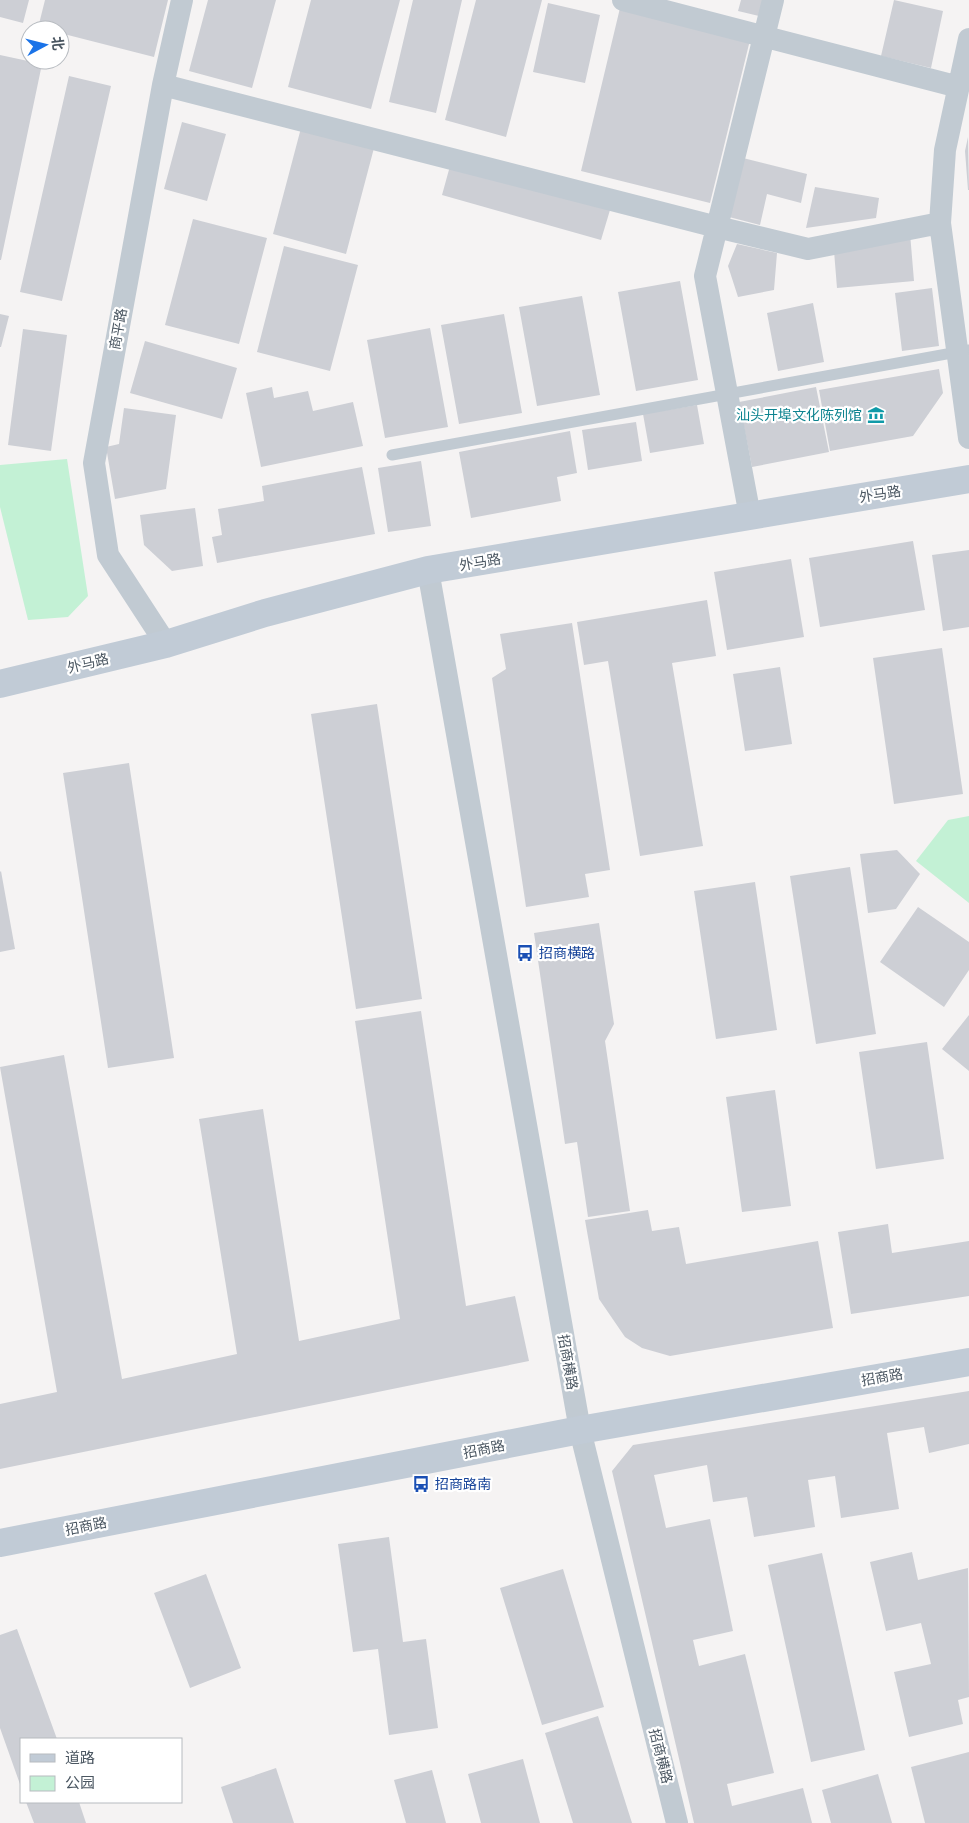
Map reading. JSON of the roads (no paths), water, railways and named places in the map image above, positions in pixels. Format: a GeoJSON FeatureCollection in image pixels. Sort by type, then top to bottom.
{"type":"FeatureCollection","features":[{"type":"Feature","properties":{"kind":"street","name":"商平路"},"geometry":{"type":"LineString","coordinates":[[166,644],[108,556],[94,463],[163,85],[182,0]]}},
{"type":"Feature","properties":{"kind":"street"},"geometry":{"type":"LineString","coordinates":[[623,0],[964,88]]}},
{"type":"Feature","properties":{"kind":"street"},"geometry":{"type":"LineString","coordinates":[[750,516],[705,276],[774,0]]}},
{"type":"Feature","properties":{"kind":"street"},"geometry":{"type":"LineString","coordinates":[[969,39],[964,88],[945,150],[940,223],[963,351],[969,438]]}},
{"type":"Feature","properties":{"kind":"street"},"geometry":{"type":"LineString","coordinates":[[163,85],[808,249],[940,223]]}},
{"type":"Feature","properties":{"kind":"street","name":"外马路"},"geometry":{"type":"LineString","coordinates":[[0,684],[166,644],[265,613],[428,570],[969,480]]}},
{"type":"Feature","properties":{"kind":"street","name":"招商横路"},"geometry":{"type":"LineString","coordinates":[[428,570],[580,1430],[678,1823]]}},
{"type":"Feature","properties":{"kind":"street","name":"招商路"},"geometry":{"type":"LineString","coordinates":[[0,1543],[580,1430],[969,1362]]}},
{"type":"Feature","properties":{"kind":"lane"},"geometry":{"type":"LineString","coordinates":[[392,455],[963,351]]}},
{"type":"Feature","properties":{"kind":"place","name":"汕头开埠文化陈列馆"},"geometry":{"type":"Point","coordinates":[876,415]}},
{"type":"Feature","properties":{"kind":"place","name":"招商横路"},"geometry":{"type":"Point","coordinates":[525,953]}},
{"type":"Feature","properties":{"kind":"place","name":"招商路南"},"geometry":{"type":"Point","coordinates":[421,1484]}}]}
